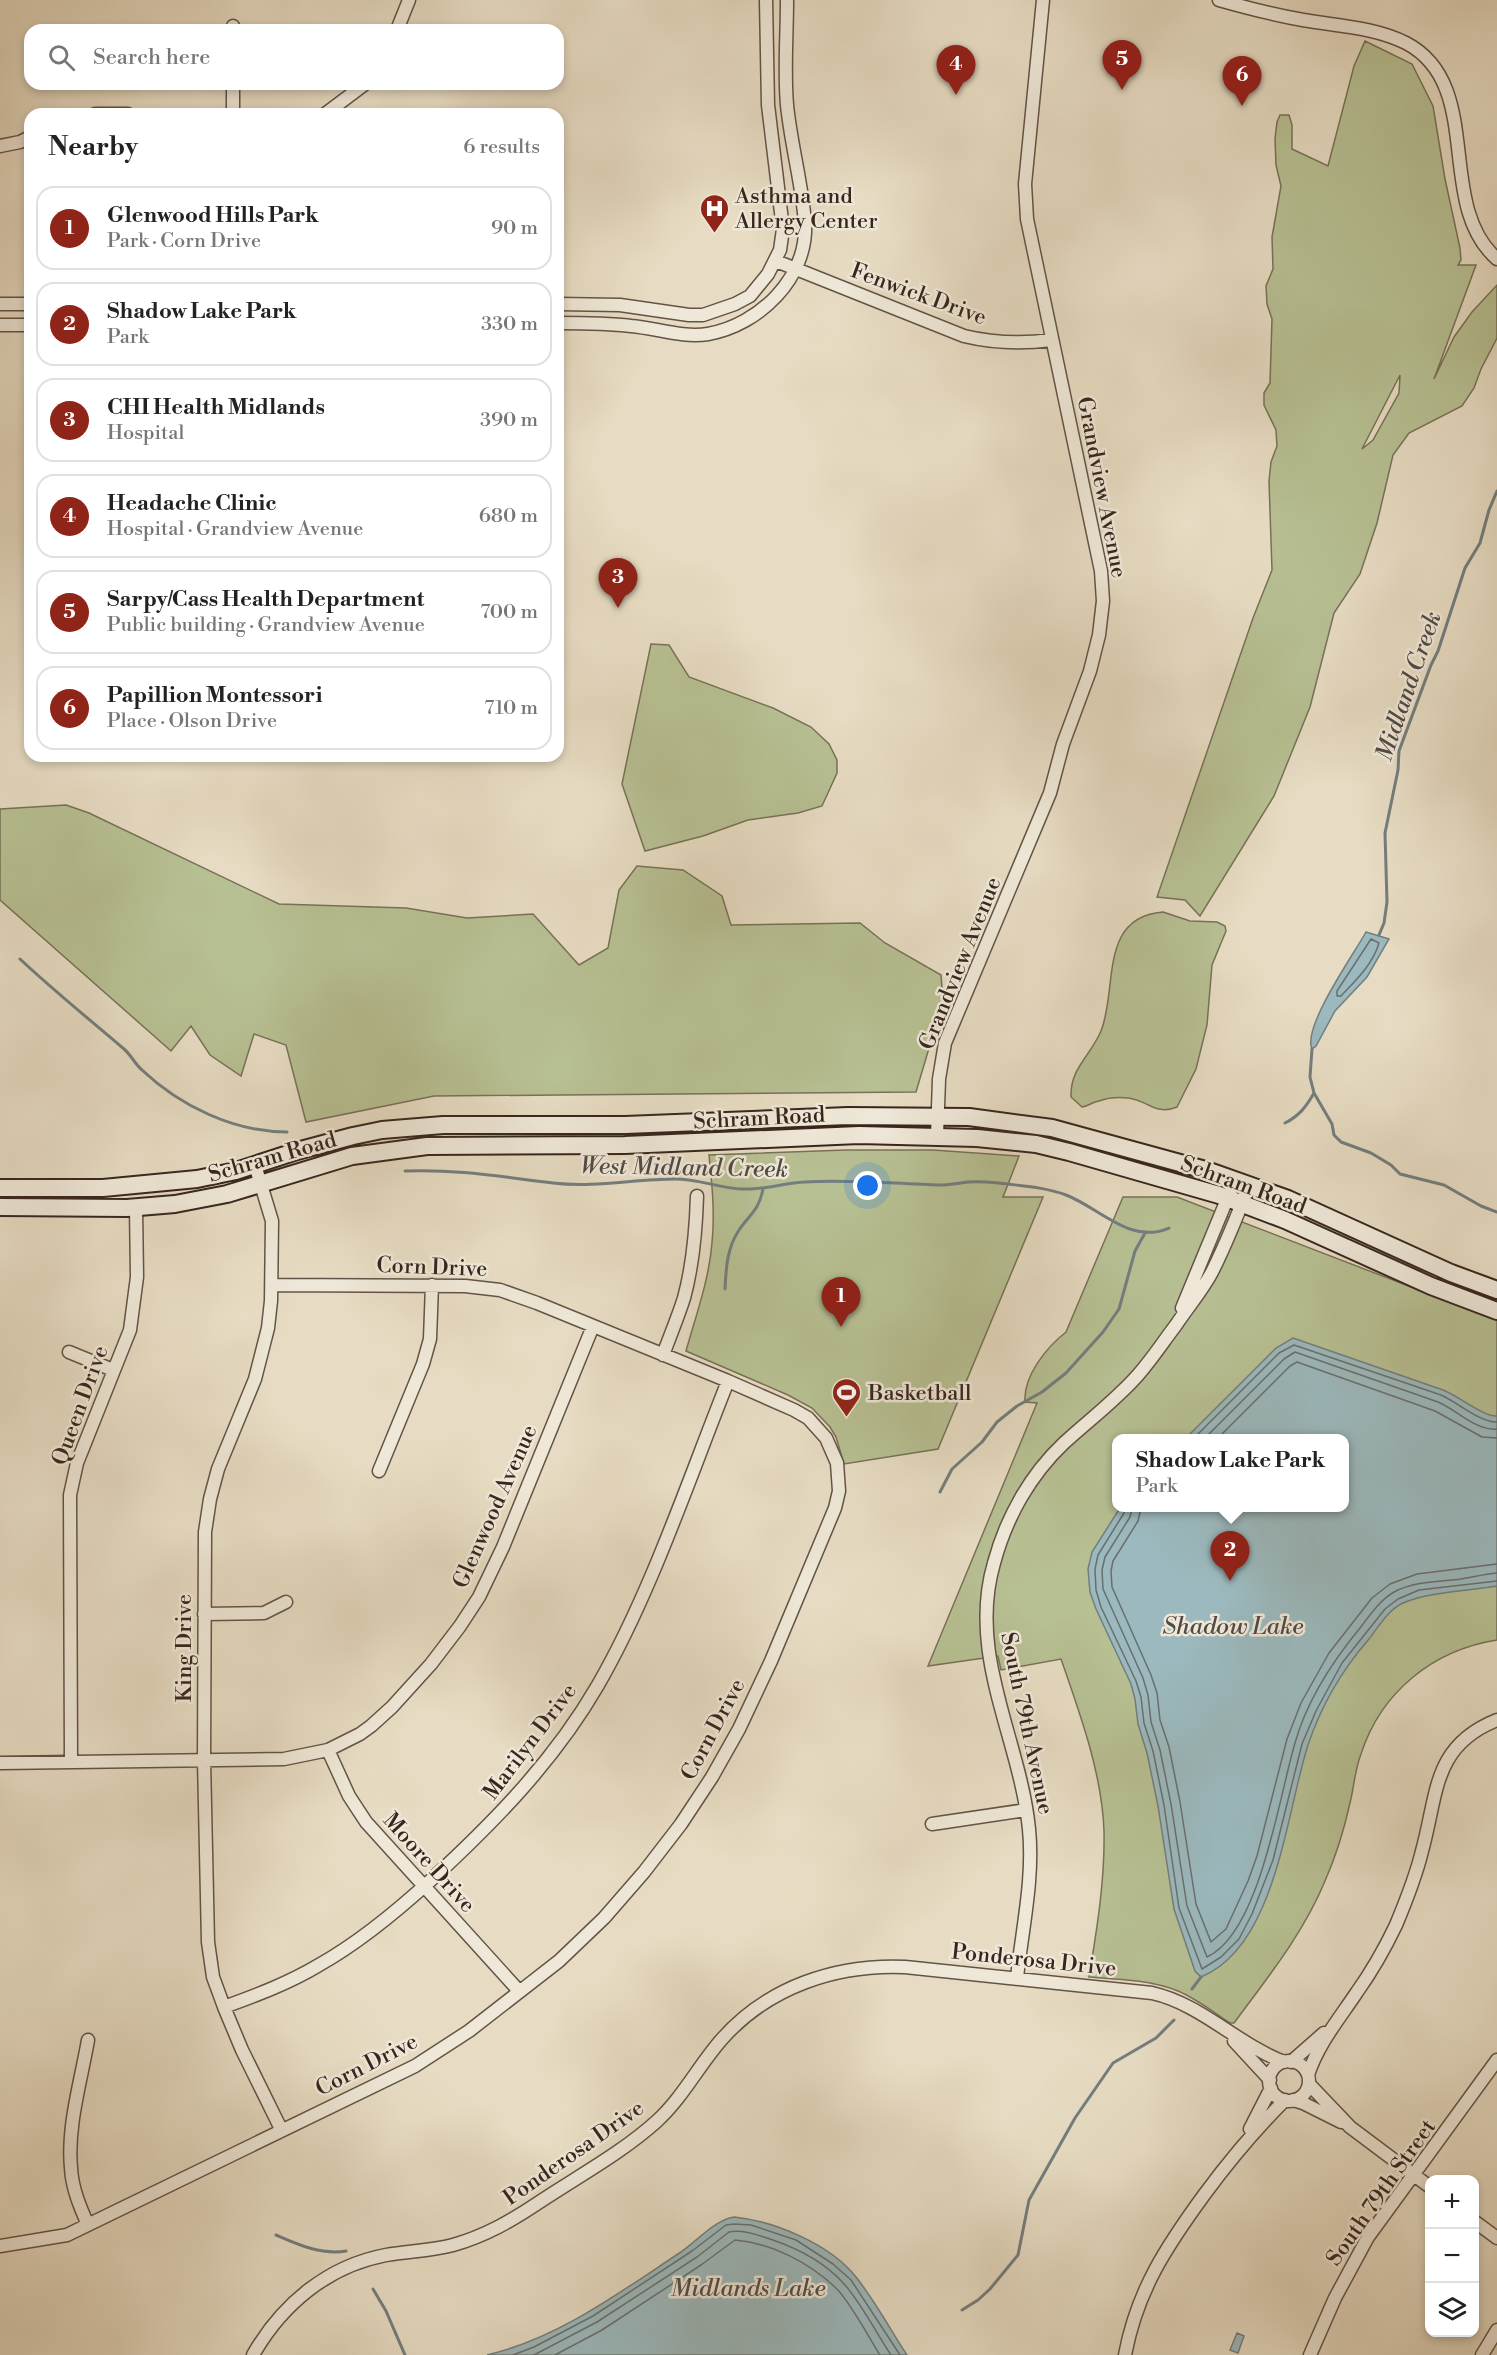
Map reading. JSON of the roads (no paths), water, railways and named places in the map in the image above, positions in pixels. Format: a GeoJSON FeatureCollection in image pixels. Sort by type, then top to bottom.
{"type":"FeatureCollection","features":[{"type":"Feature","properties":{"kind":"main road","name":"Schram Road"},"geometry":{"type":"LineString","coordinates":[[0,1188],[138,1187],[197,1179],[255,1165],[353,1136],[382,1130],[443,1125],[625,1125],[848,1116],[1000,1120],[1042,1126],[1179,1162],[1242,1182],[1288,1199],[1451,1273],[1497,1290]]}},
{"type":"Feature","properties":{"kind":"main road","name":"Schram Road"},"geometry":{"type":"LineString","coordinates":[[0,1207],[136,1207],[200,1200],[262,1184],[352,1156],[427,1146],[625,1145],[859,1135],[937,1136],[1036,1144],[1235,1201],[1284,1220],[1431,1286],[1497,1311]]}},
{"type":"Feature","properties":{"kind":"street"},"geometry":{"type":"LineString","coordinates":[[400,24],[409,0]]}},
{"type":"Feature","properties":{"kind":"street"},"geometry":{"type":"LineString","coordinates":[[564,304],[620,305],[703,315],[750,296],[776,261],[782,238],[782,221],[768,105],[766,0]]}},
{"type":"Feature","properties":{"kind":"street"},"geometry":{"type":"LineString","coordinates":[[564,323],[631,326],[698,335],[728,330],[749,319],[766,306],[783,288],[801,251],[805,224],[787,104],[787,0]]}},
{"type":"Feature","properties":{"kind":"street","name":"Grandview Avenue"},"geometry":{"type":"LineString","coordinates":[[937,1136],[939,1078],[945,1043],[1050,793],[1063,744],[1090,671],[1100,635],[1103,601],[1101,571],[1027,219],[1025,184],[1043,0]]}},
{"type":"Feature","properties":{"kind":"street"},"geometry":{"type":"LineString","coordinates":[[1219,0],[1305,21],[1378,33],[1406,43],[1422,55],[1437,73],[1448,97],[1465,196],[1472,221],[1483,243],[1497,259]]}},
{"type":"Feature","properties":{"kind":"street"},"geometry":{"type":"LineString","coordinates":[[232,108],[233,90]]}},
{"type":"Feature","properties":{"kind":"street"},"geometry":{"type":"LineString","coordinates":[[335,108],[357,90]]}},
{"type":"Feature","properties":{"kind":"street"},"geometry":{"type":"LineString","coordinates":[[0,146],[24,140]]}},
{"type":"Feature","properties":{"kind":"street","name":"Fenwick Drive"},"geometry":{"type":"LineString","coordinates":[[776,261],[964,336],[988,342],[1051,340]]}},
{"type":"Feature","properties":{"kind":"street"},"geometry":{"type":"LineString","coordinates":[[0,304],[24,304]]}},
{"type":"Feature","properties":{"kind":"street"},"geometry":{"type":"LineString","coordinates":[[0,325],[24,325]]}},
{"type":"Feature","properties":{"kind":"street","name":"King Drive"},"geometry":{"type":"LineString","coordinates":[[255,1165],[272,1221],[272,1285],[268,1329],[260,1366],[222,1456],[210,1499],[205,1532],[204,1760],[208,1942],[213,1977],[224,2007],[242,2050],[281,2129]]}},
{"type":"Feature","properties":{"kind":"street","name":"South 79th Avenue"},"geometry":{"type":"LineString","coordinates":[[1017,1978],[1030,1863],[1026,1810],[988,1655],[986,1602],[993,1564],[1012,1513],[1034,1477],[1063,1444],[1129,1386],[1175,1326],[1242,1182]]}},
{"type":"Feature","properties":{"kind":"street"},"geometry":{"type":"LineString","coordinates":[[663,1355],[684,1298],[696,1235],[697,1196]]}},
{"type":"Feature","properties":{"kind":"street","name":"Queen Drive"},"geometry":{"type":"LineString","coordinates":[[71,1762],[70,1495],[77,1463],[130,1330],[137,1277],[136,1207]]}},
{"type":"Feature","properties":{"kind":"street","name":"Corn Drive"},"geometry":{"type":"LineString","coordinates":[[0,2246],[67,2235],[281,2129],[415,2066],[469,2031],[559,1961],[603,1918],[644,1872],[681,1824],[712,1777],[739,1728],[771,1661],[835,1508],[839,1491],[837,1462],[818,1427],[794,1410],[593,1326],[500,1290],[432,1285],[272,1285]]}},
{"type":"Feature","properties":{"kind":"street"},"geometry":{"type":"LineString","coordinates":[[380,1471],[423,1364],[430,1339],[432,1285]]}},
{"type":"Feature","properties":{"kind":"street","name":"Glenwood Avenue"},"geometry":{"type":"LineString","coordinates":[[0,1763],[284,1759],[328,1750],[360,1734],[387,1712],[431,1664],[466,1617],[503,1547],[593,1326]]}},
{"type":"Feature","properties":{"kind":"street"},"geometry":{"type":"LineString","coordinates":[[69,1352],[113,1370]]}},
{"type":"Feature","properties":{"kind":"street","name":"Marilyn Drive"},"geometry":{"type":"LineString","coordinates":[[224,2007],[269,1990],[321,1964],[369,1933],[424,1887],[510,1804],[566,1735],[598,1685],[639,1601],[728,1381]]}},
{"type":"Feature","properties":{"kind":"street"},"geometry":{"type":"LineString","coordinates":[[204,1614],[264,1613],[286,1602]]}},
{"type":"Feature","properties":{"kind":"street"},"geometry":{"type":"LineString","coordinates":[[1125,2355],[1137,2307],[1158,2260],[1237,2151],[1289,2100],[1302,2096],[1317,2053],[1371,1971],[1396,1925],[1415,1875],[1437,1783],[1445,1762],[1467,1736],[1497,1720]]}},
{"type":"Feature","properties":{"kind":"street","name":"Moore Drive"},"geometry":{"type":"LineString","coordinates":[[328,1750],[350,1796],[366,1822],[519,1991]]}},
{"type":"Feature","properties":{"kind":"street"},"geometry":{"type":"LineString","coordinates":[[932,1824],[1026,1810]]}},
{"type":"Feature","properties":{"kind":"street","name":"Ponderosa Drive"},"geometry":{"type":"LineString","coordinates":[[253,2355],[267,2331],[285,2310],[306,2291],[331,2275],[371,2259],[452,2245],[488,2232],[517,2216],[630,2142],[657,2122],[731,2030],[755,2010],[795,1986],[838,1971],[878,1966],[927,1969],[1163,1996],[1186,2005],[1262,2053],[1288,2062]]}},
{"type":"Feature","properties":{"kind":"street"},"geometry":{"type":"LineString","coordinates":[[1237,2151],[1276,2067],[1288,2062],[1334,2025]]}},
{"type":"Feature","properties":{"kind":"street","name":"Ponderosa Drive"},"geometry":{"type":"LineString","coordinates":[[1218,2026],[1257,2063],[1270,2084]]}},
{"type":"Feature","properties":{"kind":"street"},"geometry":{"type":"LineString","coordinates":[[88,2040],[70,2140],[75,2194],[88,2225]]}},
{"type":"Feature","properties":{"kind":"street","name":"South 79th Street"},"geometry":{"type":"LineString","coordinates":[[1310,2355],[1330,2307],[1356,2257],[1497,2060]]}},
{"type":"Feature","properties":{"kind":"street"},"geometry":{"type":"LineString","coordinates":[[1288,2062],[1300,2064],[1308,2079],[1350,2127]]}},
{"type":"Feature","properties":{"kind":"street"},"geometry":{"type":"LineString","coordinates":[[1270,2084],[1277,2096],[1309,2105],[1350,2127],[1425,2183]]}},
{"type":"Feature","properties":{"kind":"street"},"geometry":{"type":"LineString","coordinates":[[1479,2225],[1497,2238]]}},
{"type":"Feature","properties":{"kind":"street"},"geometry":{"type":"LineString","coordinates":[[1482,2355],[1497,2330]]}},
{"type":"Feature","properties":{"kind":"water"},"geometry":{"type":"Polygon","coordinates":[[[1366,932],[1389,939],[1367,977],[1335,1011],[1316,1046],[1312,1049],[1311,1039],[1322,1008],[1366,932]]]}},
{"type":"Feature","properties":{"kind":"water","name":"Shadow Lake"},"geometry":{"type":"Polygon","coordinates":[[[1293,1338],[1443,1390],[1485,1413],[1497,1416],[1497,1586],[1436,1594],[1403,1603],[1388,1614],[1359,1651],[1333,1689],[1313,1731],[1274,1875],[1262,1908],[1246,1938],[1226,1961],[1201,1977],[1195,1971],[1174,1909],[1158,1806],[1147,1753],[1138,1724],[1131,1684],[1096,1609],[1090,1592],[1088,1569],[1092,1552],[1117,1512],[1349,1512],[1349,1434],[1190,1434],[1276,1348],[1293,1338]]]}},
{"type":"Feature","properties":{"kind":"water","name":"Midlands Lake"},"geometry":{"type":"Polygon","coordinates":[[[734,2217],[750,2219],[783,2229],[832,2254],[863,2286],[907,2355],[487,2355],[539,2337],[588,2312],[681,2252],[713,2226],[734,2217]]]}},
{"type":"Feature","properties":{"kind":"water"},"geometry":{"type":"Polygon","coordinates":[[[1237,2333],[1244,2336],[1238,2353],[1230,2350],[1237,2333]]]}},
{"type":"Feature","properties":{"kind":"waterway","name":"Midland Creek"},"geometry":{"type":"LineString","coordinates":[[1379,935],[1384,923],[1387,902],[1385,833],[1398,770],[1399,751],[1438,651],[1465,568],[1480,543],[1497,491]]}},
{"type":"Feature","properties":{"kind":"waterway","name":"West Midland Creek"},"geometry":{"type":"LineString","coordinates":[[20,959],[124,1049],[142,1070],[173,1095],[209,1115],[228,1122],[267,1131],[287,1132]]}},
{"type":"Feature","properties":{"kind":"waterway","name":"Midland Creek"},"geometry":{"type":"LineString","coordinates":[[1312,1049],[1310,1077],[1314,1093],[1332,1124],[1334,1135],[1341,1142],[1371,1153],[1391,1165],[1400,1174],[1444,1185],[1481,1206],[1497,1212]]}},
{"type":"Feature","properties":{"kind":"waterway","name":"West Midland Creek"},"geometry":{"type":"LineString","coordinates":[[1285,1123],[1302,1111],[1314,1093]]}},
{"type":"Feature","properties":{"kind":"waterway","name":"West Midland Creek"},"geometry":{"type":"LineString","coordinates":[[405,1171],[461,1172],[568,1184],[684,1179],[742,1189],[822,1181],[941,1185],[987,1182],[1058,1192],[1079,1201],[1116,1223],[1141,1232],[1155,1232],[1169,1228]]}},
{"type":"Feature","properties":{"kind":"waterway"},"geometry":{"type":"LineString","coordinates":[[725,1289],[732,1244],[739,1230],[757,1207],[763,1189]]}},
{"type":"Feature","properties":{"kind":"waterway"},"geometry":{"type":"LineString","coordinates":[[940,1492],[952,1469],[982,1442],[997,1422],[1066,1373],[1103,1332],[1119,1309],[1135,1251],[1145,1233]]}},
{"type":"Feature","properties":{"kind":"waterway","name":"Midland Creek"},"geometry":{"type":"LineString","coordinates":[[1192,1989],[1201,1977]]}},
{"type":"Feature","properties":{"kind":"waterway","name":"Midland Creek"},"geometry":{"type":"LineString","coordinates":[[962,2310],[990,2289],[1018,2255],[1029,2200],[1075,2118],[1113,2063],[1156,2038],[1174,2020]]}},
{"type":"Feature","properties":{"kind":"waterway"},"geometry":{"type":"LineString","coordinates":[[276,2235],[302,2246],[319,2250],[346,2251]]}},
{"type":"Feature","properties":{"kind":"waterway"},"geometry":{"type":"LineString","coordinates":[[373,2289],[386,2311],[405,2355]]}},
{"type":"Feature","properties":{"kind":"place","name":"Sarpy/Cass Health Department"},"geometry":{"type":"Point","coordinates":[1122,90]}},
{"type":"Feature","properties":{"kind":"place","name":"Headache Clinic"},"geometry":{"type":"Point","coordinates":[956,95]}},
{"type":"Feature","properties":{"kind":"place","name":"Papillion Montessori"},"geometry":{"type":"Point","coordinates":[1242,106]}},
{"type":"Feature","properties":{"kind":"place","name":"Asthma and Allergy Center"},"geometry":{"type":"Point","coordinates":[714,234]}},
{"type":"Feature","properties":{"kind":"place","name":"CHI Health Midlands"},"geometry":{"type":"Point","coordinates":[618,608]}},
{"type":"Feature","properties":{"kind":"place","name":"Glenwood Hills Park"},"geometry":{"type":"Point","coordinates":[841,1327]}},
{"type":"Feature","properties":{"kind":"place","name":"Basketball"},"geometry":{"type":"Point","coordinates":[847,1418]}},
{"type":"Feature","properties":{"kind":"place","name":"Shadow Lake Park"},"geometry":{"type":"Point","coordinates":[1230,1581]}}]}
